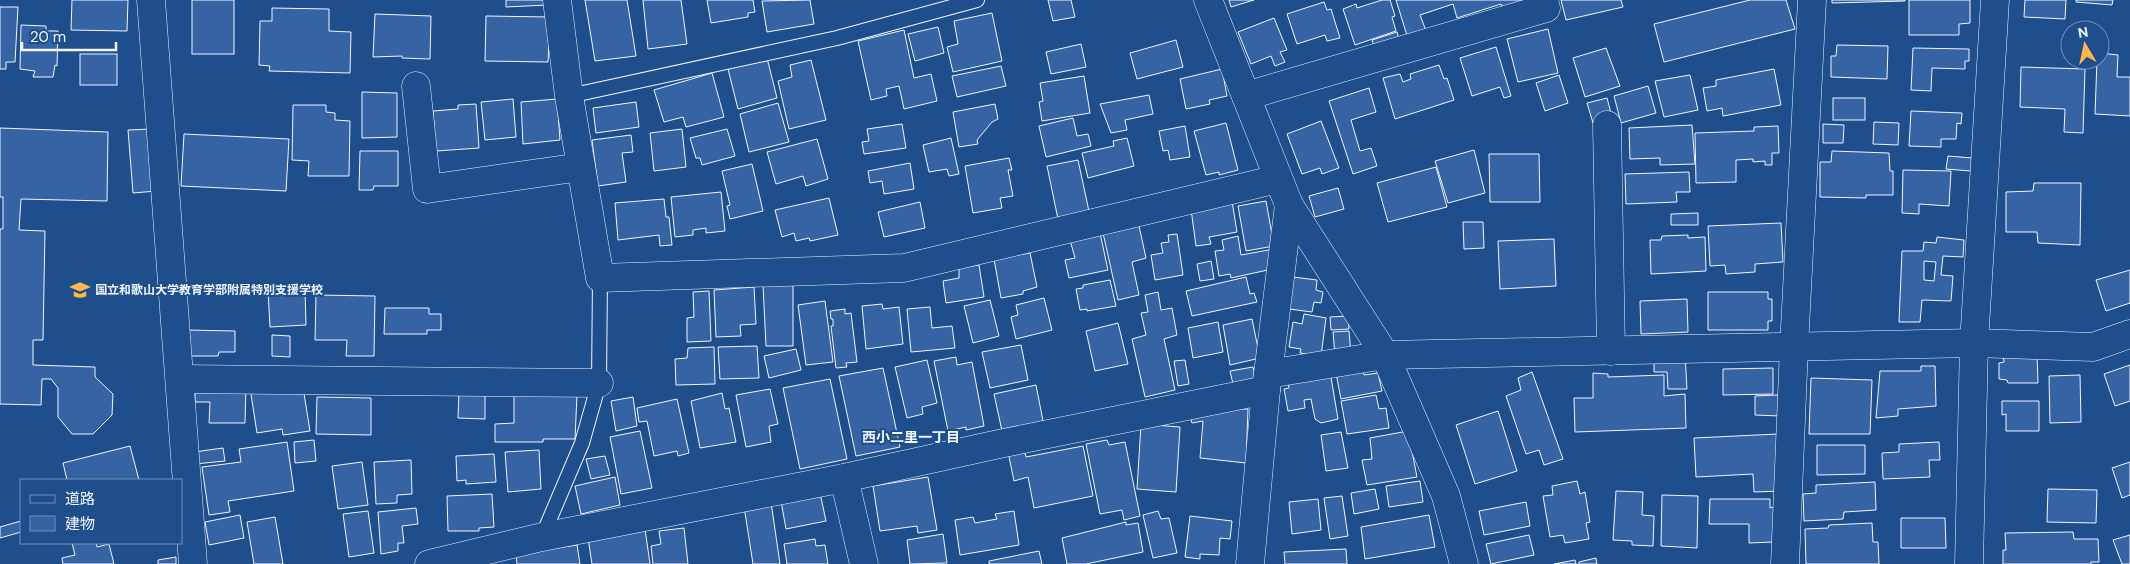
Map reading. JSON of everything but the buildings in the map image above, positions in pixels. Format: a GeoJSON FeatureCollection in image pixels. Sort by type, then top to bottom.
{"type":"FeatureCollection","features":[{"type":"Feature","properties":{"kind":"street"},"geometry":{"type":"LineString","coordinates":[[152,0],[193,564]]}},
{"type":"Feature","properties":{"kind":"street"},"geometry":{"type":"LineString","coordinates":[[557,0],[569,96],[600,278],[904,268],[1278,179]]}},
{"type":"Feature","properties":{"kind":"street"},"geometry":{"type":"LineString","coordinates":[[1208,0],[1289,205],[1385,355],[1446,496],[1464,564]]}},
{"type":"Feature","properties":{"kind":"street"},"geometry":{"type":"LineString","coordinates":[[1246,96],[1546,8],[1544,0]]}},
{"type":"Feature","properties":{"kind":"street"},"geometry":{"type":"LineString","coordinates":[[1785,564],[1812,0]]}},
{"type":"Feature","properties":{"kind":"street"},"geometry":{"type":"LineString","coordinates":[[1969,564],[1974,343],[1995,0]]}},
{"type":"Feature","properties":{"kind":"street"},"geometry":{"type":"LineString","coordinates":[[416,86],[426,189],[581,167]]}},
{"type":"Feature","properties":{"kind":"street"},"geometry":{"type":"LineString","coordinates":[[1607,124],[1611,351]]}},
{"type":"Feature","properties":{"kind":"street"},"geometry":{"type":"LineString","coordinates":[[1250,564],[1267,382],[1289,205]]}},
{"type":"Feature","properties":{"kind":"street"},"geometry":{"type":"LineString","coordinates":[[430,564],[493,557],[542,537],[844,478],[1385,355],[1974,343],[2093,347],[2130,334]]}},
{"type":"Feature","properties":{"kind":"street"},"geometry":{"type":"LineString","coordinates":[[181,379],[599,383]]}},
{"type":"Feature","properties":{"kind":"street"},"geometry":{"type":"LineString","coordinates":[[844,478],[864,564]]}},
{"type":"Feature","properties":{"kind":"lane"},"geometry":{"type":"LineString","coordinates":[[569,96],[837,38],[977,0]]}},
{"type":"Feature","properties":{"kind":"lane"},"geometry":{"type":"LineString","coordinates":[[542,537],[582,443],[599,383],[600,278]]}},
{"type":"Feature","properties":{"kind":"place","name":"国立和歌山大学教育学部附属特別支援学校"},"geometry":{"type":"Point","coordinates":[80,290]}},
{"type":"Feature","properties":{"kind":"district","name":"西小二里一丁目"},"geometry":{"type":"Point","coordinates":[911,437]}}]}
